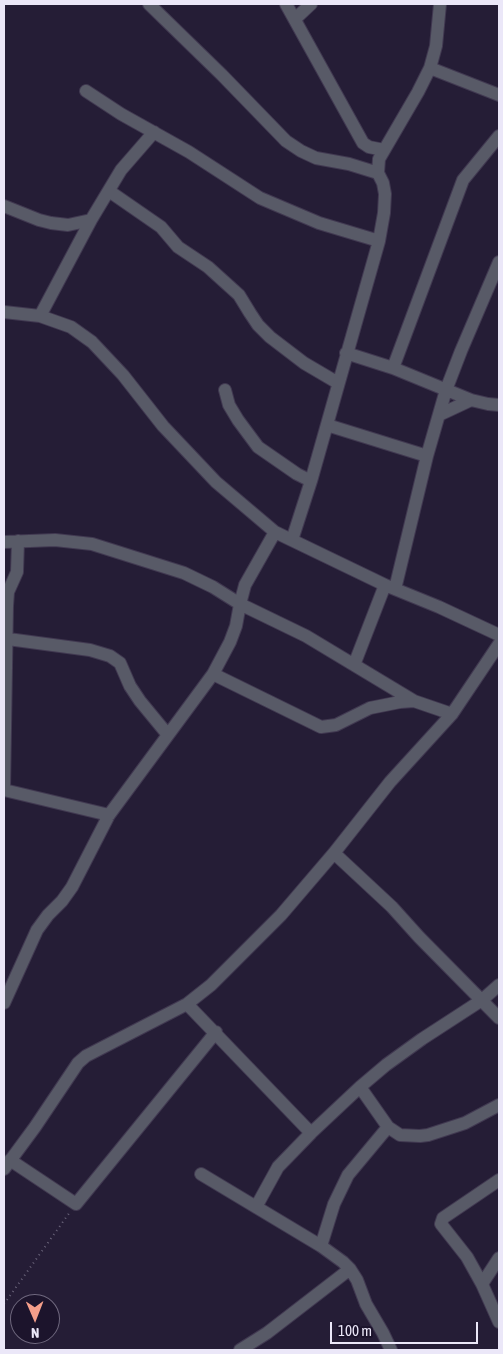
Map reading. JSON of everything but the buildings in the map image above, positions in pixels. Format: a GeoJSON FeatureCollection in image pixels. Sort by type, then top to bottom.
{"type":"FeatureCollection","features":[{"type":"Feature","properties":{"kind":"street"},"geometry":{"type":"LineString","coordinates":[[149,4],[280,135],[294,146],[316,158],[349,164],[378,173]]}},
{"type":"Feature","properties":{"kind":"street"},"geometry":{"type":"LineString","coordinates":[[286,4],[363,143],[369,148],[384,150]]}},
{"type":"Feature","properties":{"kind":"street"},"geometry":{"type":"LineString","coordinates":[[295,19],[311,4]]}},
{"type":"Feature","properties":{"kind":"street"},"geometry":{"type":"LineString","coordinates":[[292,540],[311,481],[379,242],[385,194],[378,173],[379,159],[430,68],[436,46],[440,4]]}},
{"type":"Feature","properties":{"kind":"street"},"geometry":{"type":"LineString","coordinates":[[430,68],[499,95]]}},
{"type":"Feature","properties":{"kind":"street"},"geometry":{"type":"LineString","coordinates":[[86,91],[189,152],[260,198],[319,223],[379,242]]}},
{"type":"Feature","properties":{"kind":"street"},"geometry":{"type":"LineString","coordinates":[[40,316],[91,220],[121,170],[154,132]]}},
{"type":"Feature","properties":{"kind":"street"},"geometry":{"type":"LineString","coordinates":[[393,368],[463,180],[499,136]]}},
{"type":"Feature","properties":{"kind":"street"},"geometry":{"type":"LineString","coordinates":[[109,191],[160,227],[178,248],[208,267],[239,295],[254,319],[270,337],[304,364],[338,383]]}},
{"type":"Feature","properties":{"kind":"street"},"geometry":{"type":"LineString","coordinates":[[4,206],[39,220],[68,225],[91,220]]}},
{"type":"Feature","properties":{"kind":"street"},"geometry":{"type":"LineString","coordinates":[[68,225],[80,242]]}},
{"type":"Feature","properties":{"kind":"street"},"geometry":{"type":"LineString","coordinates":[[354,665],[390,587],[446,390],[499,262]]}},
{"type":"Feature","properties":{"kind":"street"},"geometry":{"type":"LineString","coordinates":[[4,312],[40,316],[71,327],[92,342],[123,375],[163,426],[216,482],[275,532],[390,587],[499,635]]}},
{"type":"Feature","properties":{"kind":"street"},"geometry":{"type":"LineString","coordinates":[[346,353],[393,368],[471,400],[499,405]]}},
{"type":"Feature","properties":{"kind":"street"},"geometry":{"type":"LineString","coordinates":[[225,390],[229,405],[258,446],[297,474],[311,481]]}},
{"type":"Feature","properties":{"kind":"street"},"geometry":{"type":"LineString","coordinates":[[439,416],[471,400]]}},
{"type":"Feature","properties":{"kind":"street"},"geometry":{"type":"LineString","coordinates":[[327,425],[427,456]]}},
{"type":"Feature","properties":{"kind":"street"},"geometry":{"type":"LineString","coordinates":[[4,1004],[37,930],[72,888],[110,816],[213,674],[230,642],[236,626],[245,585],[275,532]]}},
{"type":"Feature","properties":{"kind":"street"},"geometry":{"type":"LineString","coordinates":[[4,542],[56,540],[92,544],[184,573],[214,587],[240,604],[306,636],[414,701],[452,714]]}},
{"type":"Feature","properties":{"kind":"street"},"geometry":{"type":"LineString","coordinates":[[18,541],[17,572],[8,592],[4,790],[110,816]]}},
{"type":"Feature","properties":{"kind":"street"},"geometry":{"type":"LineString","coordinates":[[8,639],[90,650],[110,656],[120,663],[130,686],[168,735]]}},
{"type":"Feature","properties":{"kind":"street"},"geometry":{"type":"LineString","coordinates":[[216,1032],[76,1204],[7,1164],[35,1127],[78,1063],[86,1056],[187,1004],[211,985],[281,915],[334,853],[390,782],[452,714],[499,644]]}},
{"type":"Feature","properties":{"kind":"street"},"geometry":{"type":"LineString","coordinates":[[213,674],[321,727],[336,725],[370,708],[414,701]]}},
{"type":"Feature","properties":{"kind":"street"},"geometry":{"type":"LineString","coordinates":[[334,853],[392,907],[499,1018]]}},
{"type":"Feature","properties":{"kind":"street"},"geometry":{"type":"LineString","coordinates":[[256,1207],[278,1167],[360,1087],[386,1065],[482,1000],[499,985]]}},
{"type":"Feature","properties":{"kind":"street"},"geometry":{"type":"LineString","coordinates":[[187,1004],[216,1032],[311,1133]]}},
{"type":"Feature","properties":{"kind":"street"},"geometry":{"type":"LineString","coordinates":[[360,1087],[388,1128],[400,1135],[420,1136],[465,1123],[499,1105]]}},
{"type":"Feature","properties":{"kind":"street"},"geometry":{"type":"LineString","coordinates":[[321,1246],[334,1204],[348,1175],[388,1128]]}},
{"type":"Feature","properties":{"kind":"street"},"geometry":{"type":"LineString","coordinates":[[201,1174],[321,1246],[350,1269],[357,1280],[366,1304],[384,1333],[390,1350]]}},
{"type":"Feature","properties":{"kind":"street"},"geometry":{"type":"LineString","coordinates":[[499,1180],[441,1221],[443,1227],[462,1249],[482,1284],[499,1322]]}},
{"type":"Feature","properties":{"kind":"street"},"geometry":{"type":"LineString","coordinates":[[482,1284],[499,1258]]}},
{"type":"Feature","properties":{"kind":"street"},"geometry":{"type":"LineString","coordinates":[[240,1350],[267,1332],[350,1269]]}},
{"type":"Feature","properties":{"kind":"path"},"geometry":{"type":"LineString","coordinates":[[4,1304],[76,1204]]}}]}
